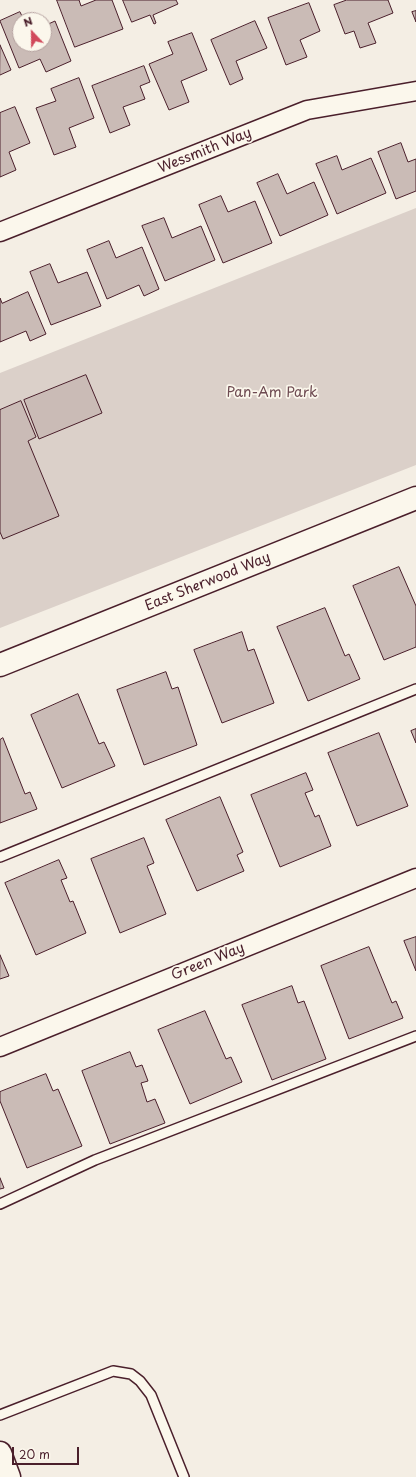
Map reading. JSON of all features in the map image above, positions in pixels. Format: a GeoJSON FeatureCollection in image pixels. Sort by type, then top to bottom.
{"type":"FeatureCollection","features":[{"type":"Feature","properties":{"kind":"street","name":"Wessmith Way"},"geometry":{"type":"LineString","coordinates":[[0,232],[307,110],[416,91]]}},
{"type":"Feature","properties":{"kind":"street","name":"East Sherwood Way"},"geometry":{"type":"LineString","coordinates":[[0,665],[416,498]]}},
{"type":"Feature","properties":{"kind":"street","name":"Green Way"},"geometry":{"type":"LineString","coordinates":[[0,1046],[416,878]]}},
{"type":"Feature","properties":{"kind":"street"},"geometry":{"type":"LineString","coordinates":[[0,1453],[10,1477]]}},
{"type":"Feature","properties":{"kind":"lane"},"geometry":{"type":"LineString","coordinates":[[0,857],[416,689]]}},
{"type":"Feature","properties":{"kind":"lane"},"geometry":{"type":"LineString","coordinates":[[0,1204],[95,1160],[416,1036]]}},
{"type":"Feature","properties":{"kind":"lane"},"geometry":{"type":"LineString","coordinates":[[0,1414],[113,1371],[131,1374],[140,1381],[150,1395],[184,1477]]}},
{"type":"Feature","properties":{"kind":"green space","name":"Pan-Am Park"},"geometry":{"type":"Polygon","coordinates":[[[416,208],[416,465],[0,628],[0,373],[416,208]]]}},
{"type":"Feature","properties":{"kind":"building"},"geometry":{"type":"Polygon","coordinates":[[[57,0],[79,0],[81,6],[96,0],[112,0],[123,29],[75,47],[57,0]]]}},
{"type":"Feature","properties":{"kind":"building"},"geometry":{"type":"Polygon","coordinates":[[[123,0],[176,0],[178,4],[153,15],[156,23],[154,24],[150,15],[132,22],[123,0]]]}},
{"type":"Feature","properties":{"kind":"building"},"geometry":{"type":"Polygon","coordinates":[[[347,0],[388,0],[393,13],[368,23],[376,43],[360,48],[354,31],[345,34],[334,5],[347,0]]]}},
{"type":"Feature","properties":{"kind":"building"},"geometry":{"type":"Polygon","coordinates":[[[309,3],[320,31],[300,40],[307,57],[286,65],[268,18],[309,3]]]}},
{"type":"Feature","properties":{"kind":"building"},"geometry":{"type":"Polygon","coordinates":[[[416,11],[416,22],[412,12],[416,11]]]}},
{"type":"Feature","properties":{"kind":"building"},"geometry":{"type":"Polygon","coordinates":[[[12,16],[12,51],[0,21],[12,16]]]}},
{"type":"Feature","properties":{"kind":"building"},"geometry":{"type":"Polygon","coordinates":[[[55,21],[71,61],[46,72],[40,59],[19,68],[13,52],[52,52],[52,22],[55,21]]]}},
{"type":"Feature","properties":{"kind":"building"},"geometry":{"type":"Polygon","coordinates":[[[255,21],[267,48],[236,61],[243,79],[230,85],[211,40],[255,21]]]}},
{"type":"Feature","properties":{"kind":"building"},"geometry":{"type":"Polygon","coordinates":[[[192,33],[207,70],[181,81],[189,102],[169,110],[149,64],[173,54],[168,42],[192,33]]]}},
{"type":"Feature","properties":{"kind":"building"},"geometry":{"type":"Polygon","coordinates":[[[0,45],[11,70],[0,75],[0,45]]]}},
{"type":"Feature","properties":{"kind":"building"},"geometry":{"type":"Polygon","coordinates":[[[144,66],[150,82],[140,86],[145,99],[123,107],[130,125],[110,133],[92,86],[144,66]]]}},
{"type":"Feature","properties":{"kind":"building"},"geometry":{"type":"Polygon","coordinates":[[[79,78],[94,118],[69,128],[76,147],[54,155],[36,108],[56,101],[51,89],[79,78]]]}},
{"type":"Feature","properties":{"kind":"building"},"geometry":{"type":"Polygon","coordinates":[[[15,107],[30,143],[9,152],[16,170],[0,177],[0,113],[15,107]]]}},
{"type":"Feature","properties":{"kind":"building"},"geometry":{"type":"Polygon","coordinates":[[[401,143],[408,162],[416,159],[416,191],[396,199],[378,152],[401,143]]]}},
{"type":"Feature","properties":{"kind":"building"},"geometry":{"type":"Polygon","coordinates":[[[337,156],[342,170],[371,158],[386,193],[337,214],[316,164],[337,156]]]}},
{"type":"Feature","properties":{"kind":"building"},"geometry":{"type":"Polygon","coordinates":[[[278,174],[287,194],[314,182],[328,215],[280,236],[257,183],[278,174]]]}},
{"type":"Feature","properties":{"kind":"building"},"geometry":{"type":"Polygon","coordinates":[[[221,196],[228,212],[255,201],[272,243],[223,263],[199,205],[221,196]]]}},
{"type":"Feature","properties":{"kind":"building"},"geometry":{"type":"Polygon","coordinates":[[[164,218],[172,238],[201,226],[215,260],[165,281],[142,226],[164,218]]]}},
{"type":"Feature","properties":{"kind":"building"},"geometry":{"type":"Polygon","coordinates":[[[109,241],[116,258],[142,247],[159,289],[144,296],[139,285],[107,299],[87,250],[109,241]]]}},
{"type":"Feature","properties":{"kind":"building"},"geometry":{"type":"Polygon","coordinates":[[[50,264],[58,283],[87,272],[101,306],[51,325],[30,272],[50,264]]]}},
{"type":"Feature","properties":{"kind":"building"},"geometry":{"type":"Polygon","coordinates":[[[28,292],[46,334],[30,341],[26,331],[0,342],[0,298],[2,303],[28,292]]]}},
{"type":"Feature","properties":{"kind":"building"},"geometry":{"type":"Polygon","coordinates":[[[86,375],[102,413],[39,439],[24,400],[86,375]]]}},
{"type":"Feature","properties":{"kind":"building"},"geometry":{"type":"Polygon","coordinates":[[[21,401],[36,437],[28,441],[59,516],[3,539],[0,532],[0,410],[21,401]]]}},
{"type":"Feature","properties":{"kind":"building"},"geometry":{"type":"Polygon","coordinates":[[[399,567],[416,606],[416,647],[384,660],[353,586],[399,567]]]}},
{"type":"Feature","properties":{"kind":"building"},"geometry":{"type":"Polygon","coordinates":[[[325,608],[345,656],[349,654],[360,679],[308,701],[277,627],[325,608]]]}},
{"type":"Feature","properties":{"kind":"building"},"geometry":{"type":"Polygon","coordinates":[[[242,632],[248,651],[254,649],[274,703],[222,723],[194,650],[242,632]]]}},
{"type":"Feature","properties":{"kind":"building"},"geometry":{"type":"Polygon","coordinates":[[[166,672],[172,689],[178,687],[197,745],[144,765],[117,690],[166,672]]]}},
{"type":"Feature","properties":{"kind":"building"},"geometry":{"type":"Polygon","coordinates":[[[78,694],[99,744],[104,742],[115,766],[62,788],[31,715],[78,694]]]}},
{"type":"Feature","properties":{"kind":"building"},"geometry":{"type":"Polygon","coordinates":[[[416,729],[416,743],[411,731],[416,729]]]}},
{"type":"Feature","properties":{"kind":"building"},"geometry":{"type":"Polygon","coordinates":[[[379,733],[408,806],[357,826],[328,753],[379,733]]]}},
{"type":"Feature","properties":{"kind":"building"},"geometry":{"type":"Polygon","coordinates":[[[3,738],[25,794],[30,792],[37,809],[0,823],[0,740],[3,738]]]}},
{"type":"Feature","properties":{"kind":"building"},"geometry":{"type":"Polygon","coordinates":[[[306,773],[313,790],[305,793],[315,817],[319,815],[331,846],[280,867],[251,795],[306,773]]]}},
{"type":"Feature","properties":{"kind":"building"},"geometry":{"type":"Polygon","coordinates":[[[220,797],[243,852],[237,855],[244,871],[197,891],[166,820],[220,797]]]}},
{"type":"Feature","properties":{"kind":"building"},"geometry":{"type":"Polygon","coordinates":[[[144,838],[154,863],[147,866],[166,914],[120,933],[91,859],[144,838]]]}},
{"type":"Feature","properties":{"kind":"building"},"geometry":{"type":"Polygon","coordinates":[[[59,860],[67,878],[61,880],[70,902],[73,901],[86,933],[36,955],[5,883],[59,860]]]}},
{"type":"Feature","properties":{"kind":"building"},"geometry":{"type":"Polygon","coordinates":[[[416,937],[416,971],[404,941],[416,937]]]}},
{"type":"Feature","properties":{"kind":"building"},"geometry":{"type":"Polygon","coordinates":[[[369,947],[392,1003],[396,1001],[403,1018],[349,1039],[321,966],[369,947]]]}},
{"type":"Feature","properties":{"kind":"building"},"geometry":{"type":"Polygon","coordinates":[[[0,955],[9,976],[0,979],[0,955]]]}},
{"type":"Feature","properties":{"kind":"building"},"geometry":{"type":"Polygon","coordinates":[[[292,986],[298,1003],[304,1001],[326,1059],[272,1080],[242,1005],[292,986]]]}},
{"type":"Feature","properties":{"kind":"building"},"geometry":{"type":"Polygon","coordinates":[[[205,1011],[226,1059],[231,1057],[242,1082],[190,1104],[158,1030],[205,1011]]]}},
{"type":"Feature","properties":{"kind":"building"},"geometry":{"type":"Polygon","coordinates":[[[130,1052],[136,1067],[142,1065],[148,1081],[141,1083],[147,1102],[155,1099],[165,1123],[110,1144],[82,1071],[130,1052]]]}},
{"type":"Feature","properties":{"kind":"building"},"geometry":{"type":"Polygon","coordinates":[[[46,1074],[53,1091],[58,1089],[82,1146],[27,1168],[0,1101],[0,1092],[46,1074]]]}},
{"type":"Feature","properties":{"kind":"building"},"geometry":{"type":"Polygon","coordinates":[[[0,1178],[4,1188],[0,1189],[0,1178]]]}}]}
